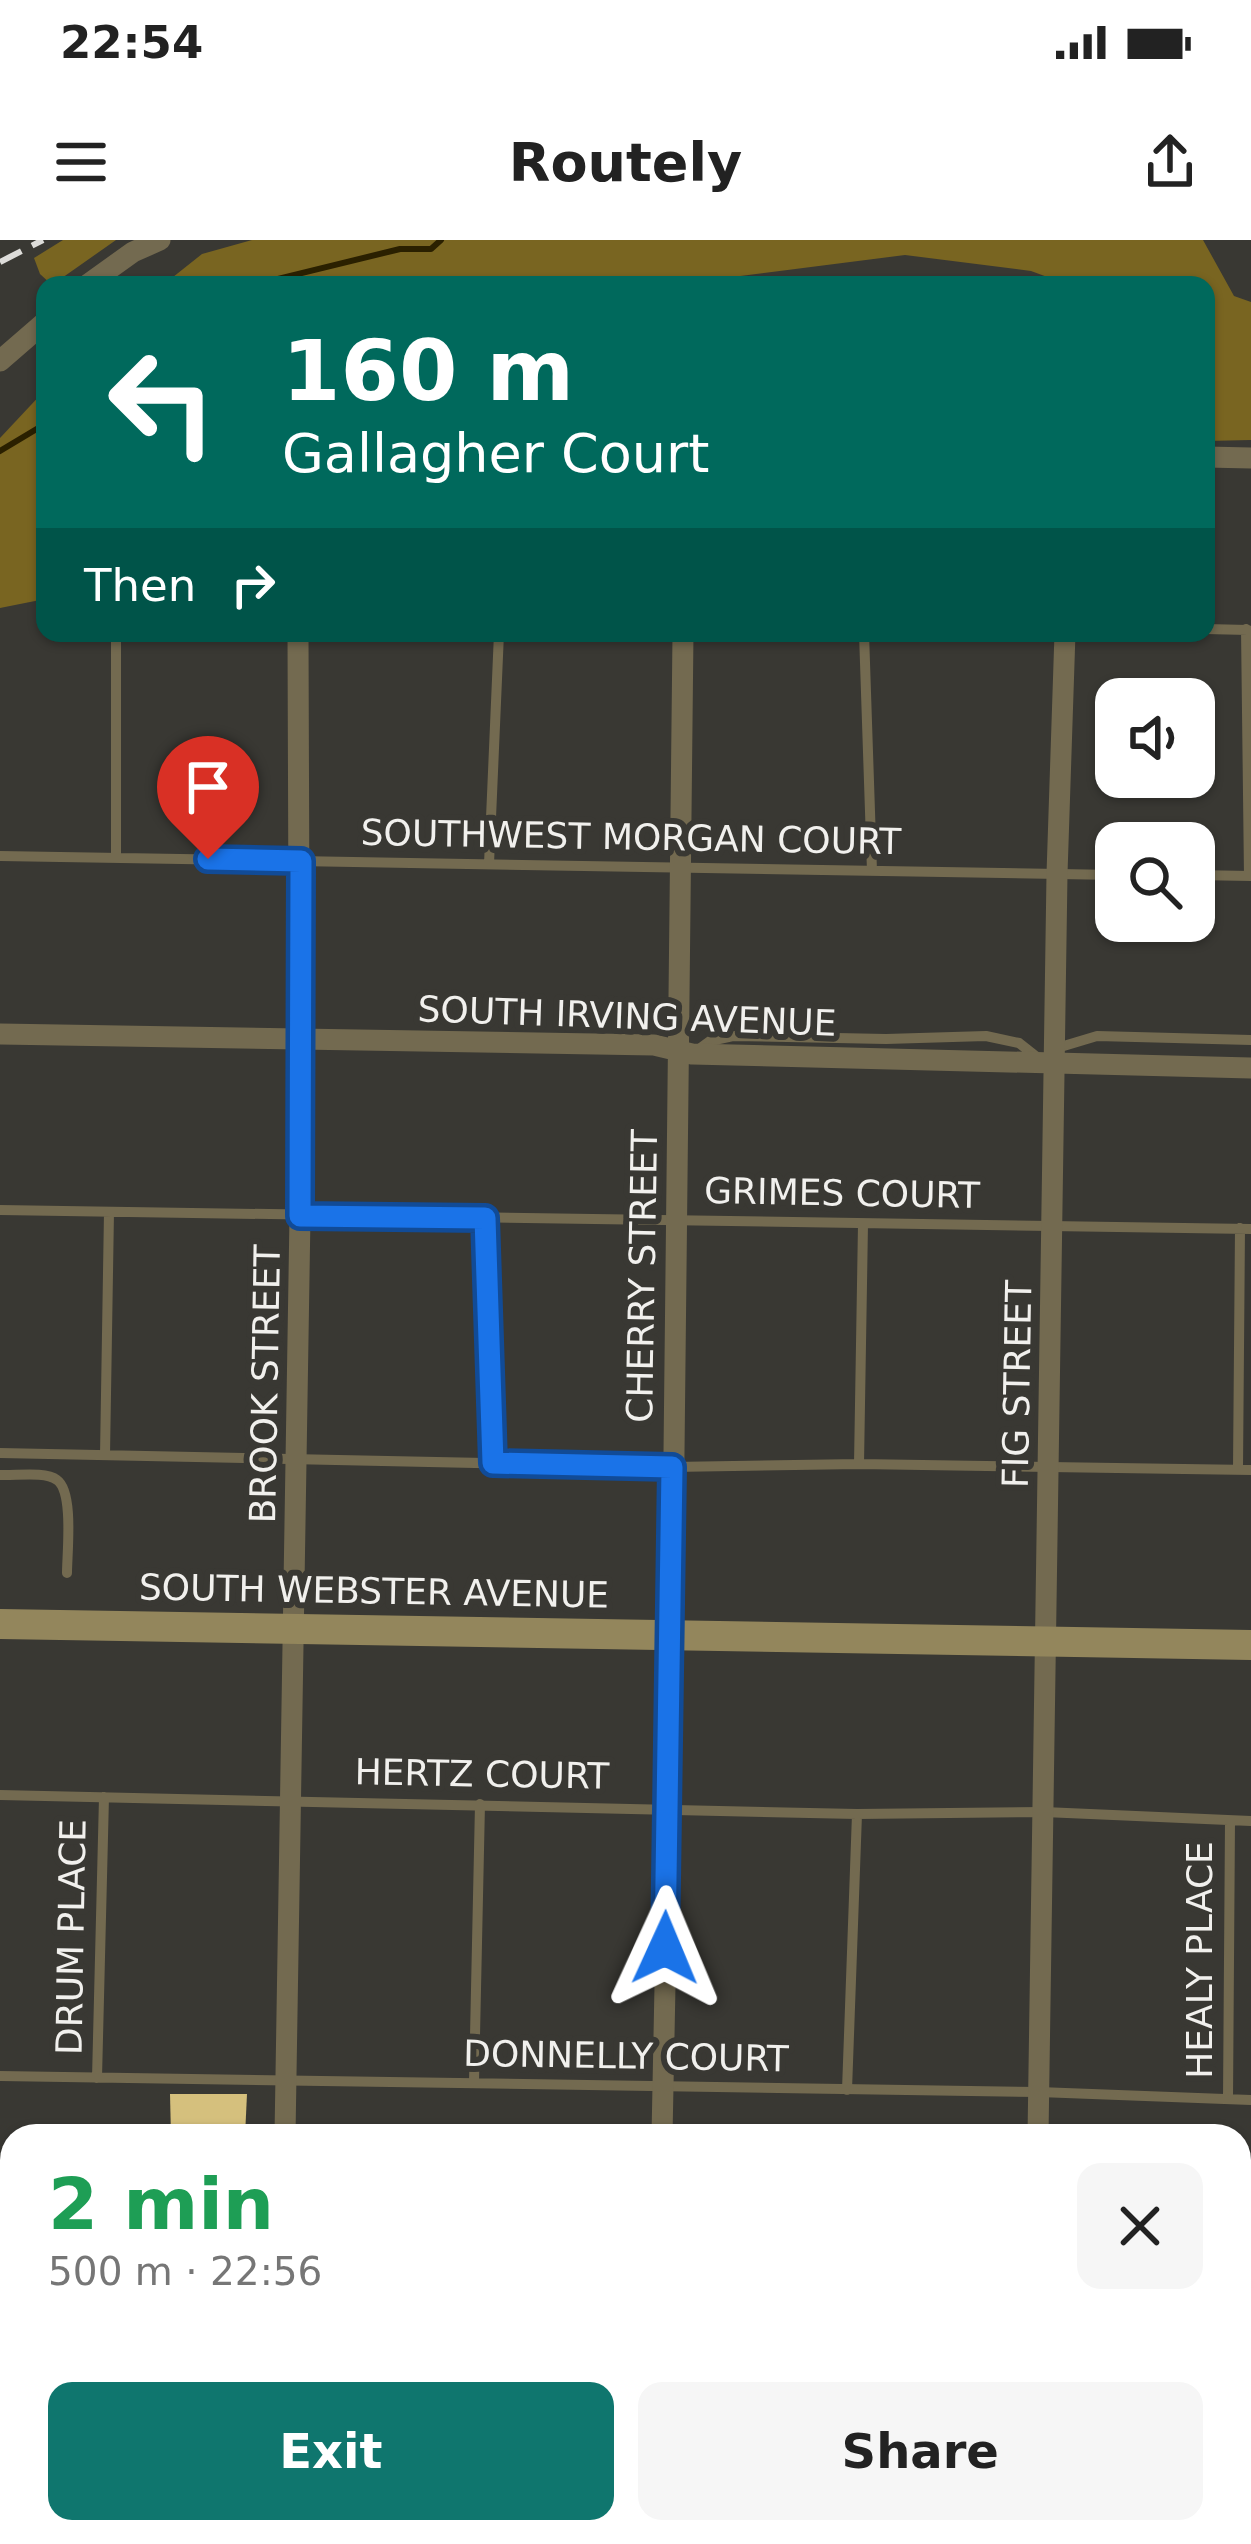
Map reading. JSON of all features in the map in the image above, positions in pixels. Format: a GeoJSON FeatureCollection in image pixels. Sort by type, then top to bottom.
{"type":"FeatureCollection","features":[{"type":"Feature","properties":{"kind":"street"},"geometry":{"type":"LineString","coordinates":[[100,276],[160,240]]}},
{"type":"Feature","properties":{"kind":"street"},"geometry":{"type":"LineString","coordinates":[[0,361],[36,330]]}},
{"type":"Feature","properties":{"kind":"street"},"geometry":{"type":"LineString","coordinates":[[1215,458],[1251,458]]}},
{"type":"Feature","properties":{"kind":"street","name":"BROOK STREET"},"geometry":{"type":"LineString","coordinates":[[285,2124],[298,1459],[298,642]]}},
{"type":"Feature","properties":{"kind":"street","name":"CHERRY STREET"},"geometry":{"type":"LineString","coordinates":[[662,2124],[677,1220],[686,1053],[682,642]]}},
{"type":"Feature","properties":{"kind":"street","name":"FIG STREET"},"geometry":{"type":"LineString","coordinates":[[1038,2124],[1052,1058],[1065,642]]}},
{"type":"Feature","properties":{"kind":"street","name":"SOUTH IRVING AVENUE"},"geometry":{"type":"LineString","coordinates":[[0,1034],[654,1045],[686,1053],[1052,1058],[1251,1068]]}},
{"type":"Feature","properties":{"kind":"street","name":"SOUTH WEBSTER AVENUE"},"geometry":{"type":"LineString","coordinates":[[0,1624],[1251,1645]]}},
{"type":"Feature","properties":{"kind":"lane"},"geometry":{"type":"LineString","coordinates":[[1215,629],[1248,630],[1250,876],[1215,875]]}},
{"type":"Feature","properties":{"kind":"lane"},"geometry":{"type":"LineString","coordinates":[[116,642],[116,857]]}},
{"type":"Feature","properties":{"kind":"lane"},"geometry":{"type":"LineString","coordinates":[[489,864],[499,642]]}},
{"type":"Feature","properties":{"kind":"lane"},"geometry":{"type":"LineString","coordinates":[[863,642],[872,871]]}},
{"type":"Feature","properties":{"kind":"lane","name":"SOUTHWEST MORGAN COURT"},"geometry":{"type":"LineString","coordinates":[[0,856],[1095,875]]}},
{"type":"Feature","properties":{"kind":"lane"},"geometry":{"type":"LineString","coordinates":[[1052,1058],[1097,1036],[1251,1040]]}},
{"type":"Feature","properties":{"kind":"lane","name":"GRIMES COURT"},"geometry":{"type":"LineString","coordinates":[[0,1210],[1246,1229]]}},
{"type":"Feature","properties":{"kind":"lane"},"geometry":{"type":"LineString","coordinates":[[106,1455],[110,1212]]}},
{"type":"Feature","properties":{"kind":"lane"},"geometry":{"type":"LineString","coordinates":[[485,1218],[493,1463]]}},
{"type":"Feature","properties":{"kind":"lane"},"geometry":{"type":"LineString","coordinates":[[860,1464],[863,1224]]}},
{"type":"Feature","properties":{"kind":"lane"},"geometry":{"type":"LineString","coordinates":[[0,1453],[672,1467],[860,1464],[1245,1470],[1246,1229]]}},
{"type":"Feature","properties":{"kind":"lane"},"geometry":{"type":"LineString","coordinates":[[0,1475],[53,1477],[61,1483],[68,1501],[68,1573]]}},
{"type":"Feature","properties":{"kind":"lane","name":"HERTZ COURT"},"geometry":{"type":"LineString","coordinates":[[0,1795],[856,1814],[1044,1812],[1251,1821]]}},
{"type":"Feature","properties":{"kind":"lane","name":"DRUM PLACE"},"geometry":{"type":"LineString","coordinates":[[97,2078],[104,1797]]}},
{"type":"Feature","properties":{"kind":"lane"},"geometry":{"type":"LineString","coordinates":[[473,2082],[480,1804]]}},
{"type":"Feature","properties":{"kind":"lane"},"geometry":{"type":"LineString","coordinates":[[847,2090],[856,1814]]}},
{"type":"Feature","properties":{"kind":"lane","name":"HEALY PLACE"},"geometry":{"type":"LineString","coordinates":[[1228,2099],[1230,1821]]}},
{"type":"Feature","properties":{"kind":"lane","name":"DONNELLY COURT"},"geometry":{"type":"LineString","coordinates":[[0,2076],[1039,2092],[1251,2100]]}},
{"type":"Feature","properties":{"kind":"shaded area"},"geometry":{"type":"Polygon","coordinates":[[[63,240],[116,240],[65,276],[42,276],[34,258],[63,240]]]}},
{"type":"Feature","properties":{"kind":"shaded area"},"geometry":{"type":"Polygon","coordinates":[[[252,240],[1203,240],[1234,296],[1251,302],[1251,440],[1215,441],[1215,276],[1045,276],[905,255],[740,276],[174,276],[202,254],[252,240]]]}},
{"type":"Feature","properties":{"kind":"shaded area"},"geometry":{"type":"Polygon","coordinates":[[[36,400],[36,601],[0,608],[0,438],[36,400]]]}},
{"type":"Feature","properties":{"kind":"building"},"geometry":{"type":"Polygon","coordinates":[[[170,2094],[247,2094],[246,2124],[171,2124],[170,2094]]]}},
{"type":"Feature","properties":{"kind":"waterway"},"geometry":{"type":"LineString","coordinates":[[290,276],[400,249],[431,249],[441,240]]}},
{"type":"Feature","properties":{"kind":"waterway"},"geometry":{"type":"LineString","coordinates":[[0,451],[36,429]]}},
{"type":"Feature","properties":{"kind":"railway"},"geometry":{"type":"LineString","coordinates":[[0,262],[43,240]]}},
{"type":"Feature","properties":{"kind":"route"},"geometry":{"type":"LineString","coordinates":[[208,859],[301,861],[300,1216],[485,1218],[493,1463],[672,1467],[665,1948]]}}]}
